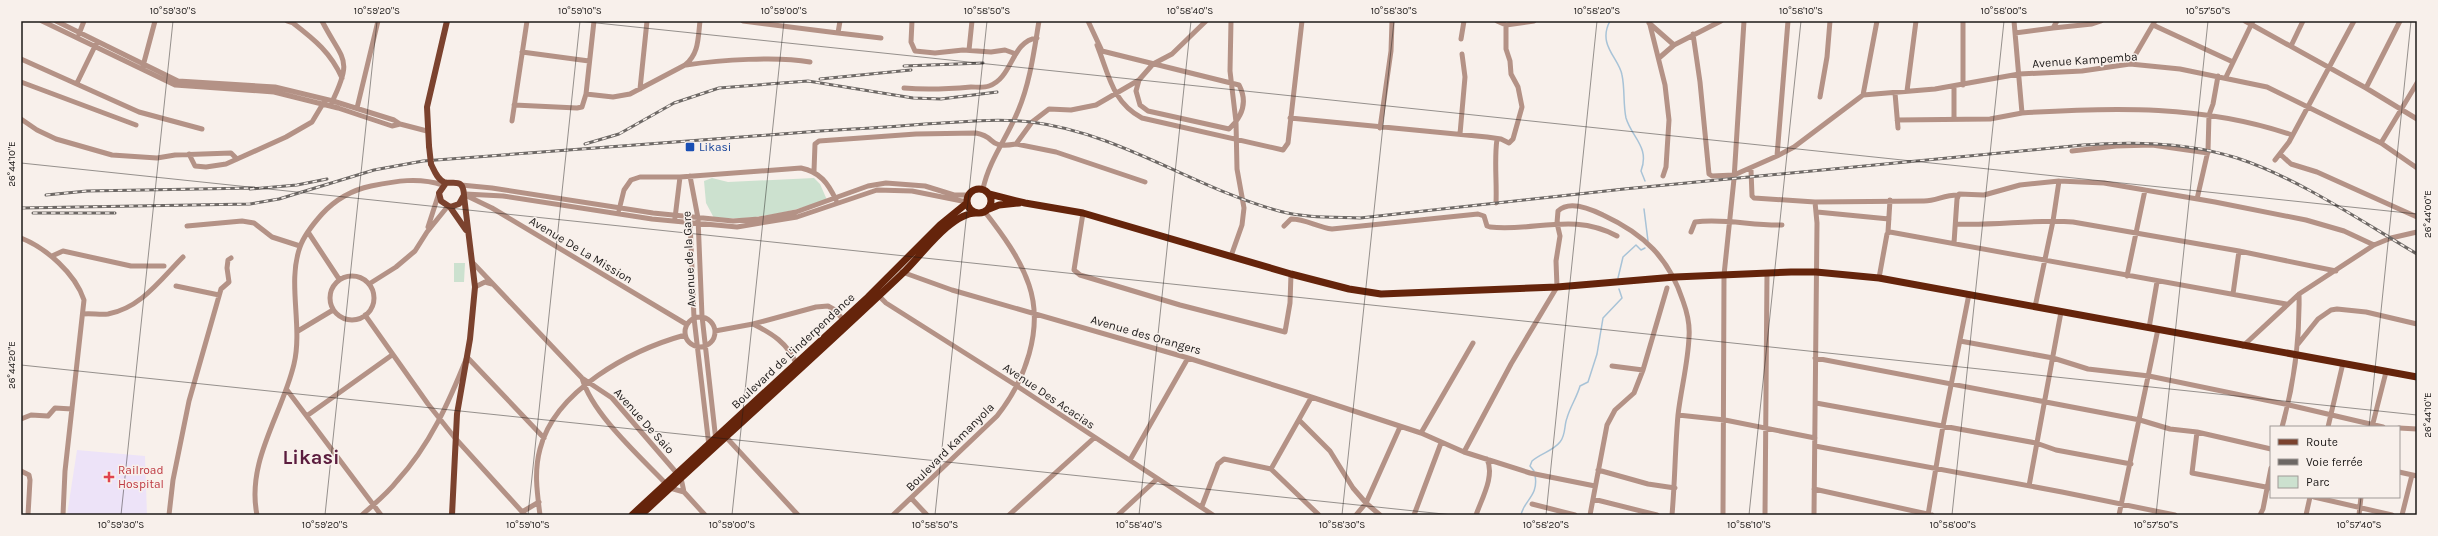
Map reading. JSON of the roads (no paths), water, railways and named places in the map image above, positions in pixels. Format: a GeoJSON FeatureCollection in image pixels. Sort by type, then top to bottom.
{"type":"FeatureCollection","features":[{"type":"Feature","properties":{"kind":"highway"},"geometry":{"type":"LineString","coordinates":[[1025,203],[999,205],[976,213],[971,210],[968,200],[975,190],[983,189],[989,194],[1025,203],[1083,213],[1291,274],[1349,289],[1381,294],[1557,287],[1675,277],[1816,272],[1879,278],[2417,377]]}},
{"type":"Feature","properties":{"kind":"highway"},"geometry":{"type":"LineString","coordinates":[[987,210],[992,202],[989,194]]}},
{"type":"Feature","properties":{"kind":"highway","name":"Boulevard de L'inderpendance"},"geometry":{"type":"LineString","coordinates":[[900,271],[940,225],[968,200]]}},
{"type":"Feature","properties":{"kind":"highway","name":"Boulevard de L'inderpendance"},"geometry":{"type":"LineString","coordinates":[[716,440],[725,436],[960,216],[976,213]]}},
{"type":"Feature","properties":{"kind":"highway","name":"Boulevard de L'inderpendance"},"geometry":{"type":"LineString","coordinates":[[632,515],[679,476],[796,363],[845,323]]}},
{"type":"Feature","properties":{"kind":"highway","name":"Boulevard de L'inderpendance"},"geometry":{"type":"LineString","coordinates":[[641,515],[668,486]]}},
{"type":"Feature","properties":{"kind":"main road"},"geometry":{"type":"LineString","coordinates":[[443,185],[430,164],[427,131],[427,107],[448,21]]}},
{"type":"Feature","properties":{"kind":"main road"},"geometry":{"type":"LineString","coordinates":[[443,185],[455,182],[461,185],[464,195],[467,232],[474,264],[475,287],[467,357],[455,438],[452,515]]}},
{"type":"Feature","properties":{"kind":"main road"},"geometry":{"type":"LineString","coordinates":[[443,185],[439,197],[449,206],[467,232]]}},
{"type":"Feature","properties":{"kind":"main road"},"geometry":{"type":"LineString","coordinates":[[449,206],[459,204],[464,195]]}},
{"type":"Feature","properties":{"kind":"street"},"geometry":{"type":"LineString","coordinates":[[42,21],[79,34]]}},
{"type":"Feature","properties":{"kind":"street"},"geometry":{"type":"LineString","coordinates":[[56,21],[96,44],[175,85],[236,86],[275,90],[324,102],[330,106],[392,126],[400,124]]}},
{"type":"Feature","properties":{"kind":"street"},"geometry":{"type":"LineString","coordinates":[[79,34],[84,21]]}},
{"type":"Feature","properties":{"kind":"street"},"geometry":{"type":"LineString","coordinates":[[142,67],[155,21]]}},
{"type":"Feature","properties":{"kind":"street"},"geometry":{"type":"LineString","coordinates":[[287,21],[293,23],[326,50],[335,61],[342,78]]}},
{"type":"Feature","properties":{"kind":"street"},"geometry":{"type":"LineString","coordinates":[[322,21],[344,57],[345,68],[330,106]]}},
{"type":"Feature","properties":{"kind":"street"},"geometry":{"type":"LineString","coordinates":[[357,108],[378,21]]}},
{"type":"Feature","properties":{"kind":"street"},"geometry":{"type":"LineString","coordinates":[[512,120],[527,21]]}},
{"type":"Feature","properties":{"kind":"street"},"geometry":{"type":"LineString","coordinates":[[514,105],[582,107],[586,94],[594,21]]}},
{"type":"Feature","properties":{"kind":"street"},"geometry":{"type":"LineString","coordinates":[[640,89],[647,21]]}},
{"type":"Feature","properties":{"kind":"street"},"geometry":{"type":"LineString","coordinates":[[586,94],[613,97],[630,94],[685,65],[691,60],[697,47],[700,21]]}},
{"type":"Feature","properties":{"kind":"street"},"geometry":{"type":"LineString","coordinates":[[742,21],[881,38]]}},
{"type":"Feature","properties":{"kind":"street"},"geometry":{"type":"LineString","coordinates":[[838,32],[840,21]]}},
{"type":"Feature","properties":{"kind":"street"},"geometry":{"type":"LineString","coordinates":[[912,21],[911,42],[915,51],[935,53],[969,50],[991,52],[1005,50],[1016,54]]}},
{"type":"Feature","properties":{"kind":"street"},"geometry":{"type":"LineString","coordinates":[[969,50],[972,21]]}},
{"type":"Feature","properties":{"kind":"street"},"geometry":{"type":"LineString","coordinates":[[983,189],[988,169],[1018,111],[1028,81],[1039,21]]}},
{"type":"Feature","properties":{"kind":"street"},"geometry":{"type":"LineString","coordinates":[[1088,21],[1116,94],[1128,110],[1142,118],[1283,150],[1288,143],[1302,21]]}},
{"type":"Feature","properties":{"kind":"street"},"geometry":{"type":"LineString","coordinates":[[1097,45],[1102,52],[1109,54],[1153,64],[1232,82],[1239,85],[1244,95],[1243,109],[1236,122],[1229,129],[1148,111],[1140,105],[1136,91],[1140,80],[1153,64],[1172,54],[1206,21]]}},
{"type":"Feature","properties":{"kind":"street"},"geometry":{"type":"LineString","coordinates":[[1231,21],[1232,82],[1236,122],[1237,169],[1244,208],[1242,225],[1231,256]]}},
{"type":"Feature","properties":{"kind":"street"},"geometry":{"type":"LineString","coordinates":[[1380,128],[1391,51],[1392,21]]}},
{"type":"Feature","properties":{"kind":"street"},"geometry":{"type":"LineString","coordinates":[[1461,39],[1464,21]]}},
{"type":"Feature","properties":{"kind":"street"},"geometry":{"type":"LineString","coordinates":[[1497,21],[1506,25],[1534,21]]}},
{"type":"Feature","properties":{"kind":"street"},"geometry":{"type":"LineString","coordinates":[[1659,58],[1674,45],[1721,21]]}},
{"type":"Feature","properties":{"kind":"street"},"geometry":{"type":"LineString","coordinates":[[1723,515],[1725,420],[1724,275],[1728,221],[1734,175],[1744,21]]}},
{"type":"Feature","properties":{"kind":"street"},"geometry":{"type":"LineString","coordinates":[[1777,156],[1788,21]]}},
{"type":"Feature","properties":{"kind":"street"},"geometry":{"type":"LineString","coordinates":[[1820,97],[1827,57],[1830,21]]}},
{"type":"Feature","properties":{"kind":"street"},"geometry":{"type":"LineString","coordinates":[[1693,34],[1700,82],[1708,174],[1712,176],[1734,175],[1751,170],[1794,147],[1863,95],[1877,21]]}},
{"type":"Feature","properties":{"kind":"street"},"geometry":{"type":"LineString","coordinates":[[1907,91],[1916,21]]}},
{"type":"Feature","properties":{"kind":"street"},"geometry":{"type":"LineString","coordinates":[[1963,21],[1963,85]]}},
{"type":"Feature","properties":{"kind":"street"},"geometry":{"type":"LineString","coordinates":[[2014,21],[2022,113]]}},
{"type":"Feature","properties":{"kind":"street"},"geometry":{"type":"LineString","coordinates":[[2053,28],[2057,21]]}},
{"type":"Feature","properties":{"kind":"street"},"geometry":{"type":"LineString","coordinates":[[2015,34],[2092,24],[2101,21]]}},
{"type":"Feature","properties":{"kind":"street"},"geometry":{"type":"LineString","coordinates":[[2245,21],[2253,23],[2366,88],[2417,120]]}},
{"type":"Feature","properties":{"kind":"street"},"geometry":{"type":"LineString","coordinates":[[2291,46],[2303,21]]}},
{"type":"Feature","properties":{"kind":"street"},"geometry":{"type":"LineString","coordinates":[[2275,160],[2292,135],[2354,21]]}},
{"type":"Feature","properties":{"kind":"street"},"geometry":{"type":"LineString","coordinates":[[2366,88],[2400,21]]}},
{"type":"Feature","properties":{"kind":"street"},"geometry":{"type":"LineString","coordinates":[[1649,22],[1674,45]]}},
{"type":"Feature","properties":{"kind":"street"},"geometry":{"type":"LineString","coordinates":[[1649,22],[1659,58],[1669,120],[1666,167],[1663,176]]}},
{"type":"Feature","properties":{"kind":"street"},"geometry":{"type":"LineString","coordinates":[[2130,64],[2154,23],[2233,62]]}},
{"type":"Feature","properties":{"kind":"street"},"geometry":{"type":"LineString","coordinates":[[2226,77],[2253,23]]}},
{"type":"Feature","properties":{"kind":"street"},"geometry":{"type":"LineString","coordinates":[[1290,118],[1380,128],[1460,134],[1497,139],[1509,143],[1513,139],[1522,107],[1518,87],[1511,74],[1510,61],[1506,49],[1506,25]]}},
{"type":"Feature","properties":{"kind":"street"},"geometry":{"type":"LineString","coordinates":[[904,88],[930,90],[990,86],[999,79],[1028,39],[1037,38]]}},
{"type":"Feature","properties":{"kind":"street"},"geometry":{"type":"LineString","coordinates":[[77,83],[96,44]]}},
{"type":"Feature","properties":{"kind":"street"},"geometry":{"type":"LineString","coordinates":[[522,52],[589,61]]}},
{"type":"Feature","properties":{"kind":"street"},"geometry":{"type":"LineString","coordinates":[[1460,134],[1465,77],[1462,54]]}},
{"type":"Feature","properties":{"kind":"street"},"geometry":{"type":"LineString","coordinates":[[685,65],[760,59],[810,62]]}},
{"type":"Feature","properties":{"kind":"street"},"geometry":{"type":"LineString","coordinates":[[21,60],[77,83],[139,112],[202,128]]}},
{"type":"Feature","properties":{"kind":"street","name":"Avenue Kampemba"},"geometry":{"type":"LineString","coordinates":[[1863,95],[1954,87],[2019,74],[2082,71],[2130,64],[2226,77],[2268,87],[2381,143],[2417,168]]}},
{"type":"Feature","properties":{"kind":"street"},"geometry":{"type":"LineString","coordinates":[[2197,199],[2208,153],[2209,114],[2213,104],[2218,76]]}},
{"type":"Feature","properties":{"kind":"street"},"geometry":{"type":"LineString","coordinates":[[1016,144],[1032,122],[1049,109],[1071,110],[1096,105],[1140,80]]}},
{"type":"Feature","properties":{"kind":"street"},"geometry":{"type":"LineString","coordinates":[[21,82],[136,125]]}},
{"type":"Feature","properties":{"kind":"street"},"geometry":{"type":"LineString","coordinates":[[2381,143],[2417,83]]}},
{"type":"Feature","properties":{"kind":"street"},"geometry":{"type":"LineString","coordinates":[[1954,87],[1954,119]]}},
{"type":"Feature","properties":{"kind":"street"},"geometry":{"type":"LineString","coordinates":[[1895,93],[1898,128]]}},
{"type":"Feature","properties":{"kind":"street"},"geometry":{"type":"LineString","coordinates":[[324,102],[333,101],[394,120],[400,124],[427,131]]}},
{"type":"Feature","properties":{"kind":"street"},"geometry":{"type":"LineString","coordinates":[[190,154],[195,166],[206,167],[226,164],[312,122],[324,102]]}},
{"type":"Feature","properties":{"kind":"street"},"geometry":{"type":"LineString","coordinates":[[1897,120],[1990,119],[2022,113],[2085,109],[2154,110],[2209,114],[2270,128],[2292,135]]}},
{"type":"Feature","properties":{"kind":"street"},"geometry":{"type":"LineString","coordinates":[[21,119],[37,130],[56,139],[112,155],[157,158],[190,154],[231,153],[237,159]]}},
{"type":"Feature","properties":{"kind":"street"},"geometry":{"type":"LineString","coordinates":[[814,171],[815,144],[819,141],[842,141],[855,137],[976,133],[985,134],[992,142],[1000,146],[1016,144],[1056,152],[1145,182]]}},
{"type":"Feature","properties":{"kind":"street"},"geometry":{"type":"LineString","coordinates":[[1496,203],[1497,180],[1495,169],[1497,139]]}},
{"type":"Feature","properties":{"kind":"street"},"geometry":{"type":"LineString","coordinates":[[2072,151],[2116,146],[2152,145],[2208,153]]}},
{"type":"Feature","properties":{"kind":"street"},"geometry":{"type":"LineString","coordinates":[[2280,154],[2291,164],[2330,178],[2417,217]]}},
{"type":"Feature","properties":{"kind":"street"},"geometry":{"type":"LineString","coordinates":[[619,211],[624,190],[631,180],[640,177],[680,178],[802,168],[814,171],[836,200]]}},
{"type":"Feature","properties":{"kind":"street"},"geometry":{"type":"LineString","coordinates":[[1751,170],[1752,197],[1815,202],[1890,200],[1931,201],[1942,196],[1984,195],[2020,185],[2059,181],[2104,183],[2197,199],[2328,226],[2374,245]]}},
{"type":"Feature","properties":{"kind":"street","name":"Avenue de la Gare"},"geometry":{"type":"LineString","coordinates":[[690,176],[699,224],[702,316],[705,346]]}},
{"type":"Feature","properties":{"kind":"street"},"geometry":{"type":"LineString","coordinates":[[675,222],[680,178]]}},
{"type":"Feature","properties":{"kind":"street"},"geometry":{"type":"LineString","coordinates":[[257,515],[254,492],[256,474],[266,438],[287,390],[296,356],[298,331],[296,287],[300,246],[308,232],[326,210],[353,191],[382,184],[422,179],[443,185],[427,232]]}},
{"type":"Feature","properties":{"kind":"street"},"geometry":{"type":"LineString","coordinates":[[2035,307],[2053,221],[2059,181]]}},
{"type":"Feature","properties":{"kind":"street"},"geometry":{"type":"LineString","coordinates":[[464,195],[503,196],[619,211],[675,216],[699,224],[737,227],[781,218],[836,200],[868,186],[886,183],[925,186],[935,192],[954,195],[968,200]]}},
{"type":"Feature","properties":{"kind":"street"},"geometry":{"type":"LineString","coordinates":[[461,185],[492,188],[675,222],[690,221],[698,218],[733,220],[781,218]]}},
{"type":"Feature","properties":{"kind":"street"},"geometry":{"type":"LineString","coordinates":[[2126,276],[2145,190]]}},
{"type":"Feature","properties":{"kind":"street","name":"Avenue De La Mission"},"geometry":{"type":"LineString","coordinates":[[464,195],[492,208],[686,324]]}},
{"type":"Feature","properties":{"kind":"street"},"geometry":{"type":"LineString","coordinates":[[1954,243],[1958,195]]}},
{"type":"Feature","properties":{"kind":"street"},"geometry":{"type":"LineString","coordinates":[[1879,278],[1888,232],[1890,200]]}},
{"type":"Feature","properties":{"kind":"street"},"geometry":{"type":"LineString","coordinates":[[1814,515],[1817,212],[1815,202]]}},
{"type":"Feature","properties":{"kind":"street"},"geometry":{"type":"LineString","coordinates":[[369,284],[415,251],[427,232],[449,206]]}},
{"type":"Feature","properties":{"kind":"street"},"geometry":{"type":"LineString","coordinates":[[1464,452],[1511,364],[1557,287],[1556,261],[1560,236],[1557,223],[1558,211],[1570,206],[1580,206],[1603,214],[1642,239],[1655,250],[1675,277],[1686,310],[1689,336],[1678,415],[1675,488],[1672,515]]}},
{"type":"Feature","properties":{"kind":"street","name":"Boulevard Kamanyola"},"geometry":{"type":"LineString","coordinates":[[893,515],[912,499],[992,422],[1007,403],[1023,372],[1031,344],[1034,313],[1029,286],[1023,270],[987,210]]}},
{"type":"Feature","properties":{"kind":"street"},"geometry":{"type":"LineString","coordinates":[[1817,212],[1889,219]]}},
{"type":"Feature","properties":{"kind":"street"},"geometry":{"type":"LineString","coordinates":[[1083,213],[1074,270],[1080,274],[1180,305],[1285,332],[1290,303],[1291,274]]}},
{"type":"Feature","properties":{"kind":"street"},"geometry":{"type":"LineString","coordinates":[[1284,226],[1291,219],[1306,221],[1315,226],[1332,229],[1478,214],[1484,216],[1487,226],[1490,227],[1557,223],[1596,226],[1617,236]]}},
{"type":"Feature","properties":{"kind":"street"},"geometry":{"type":"LineString","coordinates":[[187,226],[242,220],[254,223],[272,237],[300,246]]}},
{"type":"Feature","properties":{"kind":"street"},"geometry":{"type":"LineString","coordinates":[[690,221],[696,347],[709,446]]}},
{"type":"Feature","properties":{"kind":"street"},"geometry":{"type":"LineString","coordinates":[[1691,232],[1695,222],[1728,221],[1766,226],[1782,225]]}},
{"type":"Feature","properties":{"kind":"street"},"geometry":{"type":"LineString","coordinates":[[1956,224],[1983,226],[2053,221],[2136,233],[2240,251],[2336,271]]}},
{"type":"Feature","properties":{"kind":"street"},"geometry":{"type":"LineString","coordinates":[[308,232],[339,279]]}},
{"type":"Feature","properties":{"kind":"street"},"geometry":{"type":"LineString","coordinates":[[1888,232],[1954,243],[2157,282],[2286,304]]}},
{"type":"Feature","properties":{"kind":"street"},"geometry":{"type":"LineString","coordinates":[[2243,346],[2286,304],[2299,294],[2374,245],[2391,238],[2417,232]]}},
{"type":"Feature","properties":{"kind":"street"},"geometry":{"type":"LineString","coordinates":[[21,238],[52,256],[81,291],[84,300],[72,409],[63,515]]}},
{"type":"Feature","properties":{"kind":"street"},"geometry":{"type":"LineString","coordinates":[[52,256],[63,250],[131,266],[164,266]]}},
{"type":"Feature","properties":{"kind":"street"},"geometry":{"type":"LineString","coordinates":[[2233,294],[2240,251]]}},
{"type":"Feature","properties":{"kind":"street"},"geometry":{"type":"LineString","coordinates":[[83,314],[106,314],[129,308],[143,298],[183,257]]}},
{"type":"Feature","properties":{"kind":"street"},"geometry":{"type":"LineString","coordinates":[[169,515],[172,480],[189,401],[221,289],[229,282],[227,268],[231,258]]}},
{"type":"Feature","properties":{"kind":"street","name":"Avenue De Saio"},"geometry":{"type":"LineString","coordinates":[[474,264],[582,378],[612,398],[679,476],[684,492]]}},
{"type":"Feature","properties":{"kind":"street","name":"Avenue des Orangers"},"geometry":{"type":"LineString","coordinates":[[900,271],[952,290],[1188,358],[1421,433],[1464,452],[1530,473],[1595,486]]}},
{"type":"Feature","properties":{"kind":"street"},"geometry":{"type":"LineString","coordinates":[[1765,515],[1767,273]]}},
{"type":"Feature","properties":{"kind":"street"},"geometry":{"type":"LineString","coordinates":[[355,276],[369,284],[374,297],[373,304],[366,315],[359,319],[344,319],[333,310],[330,297],[331,290],[339,279],[355,276]]}},
{"type":"Feature","properties":{"kind":"street"},"geometry":{"type":"LineString","coordinates":[[475,287],[485,282],[495,285]]}},
{"type":"Feature","properties":{"kind":"street"},"geometry":{"type":"LineString","coordinates":[[2149,328],[2157,282]]}},
{"type":"Feature","properties":{"kind":"street"},"geometry":{"type":"LineString","coordinates":[[176,286],[219,295]]}},
{"type":"Feature","properties":{"kind":"street"},"geometry":{"type":"LineString","coordinates":[[1590,515],[1607,425],[1615,410],[1634,393],[1643,370],[1667,288]]}},
{"type":"Feature","properties":{"kind":"street","name":"Avenue Des Acacias"},"geometry":{"type":"LineString","coordinates":[[877,293],[886,303],[1017,386],[1157,479],[1202,506],[1213,515]]}},
{"type":"Feature","properties":{"kind":"street"},"geometry":{"type":"LineString","coordinates":[[1928,515],[1935,468],[1969,294]]}},
{"type":"Feature","properties":{"kind":"street"},"geometry":{"type":"LineString","coordinates":[[2282,426],[2288,405],[2298,344],[2299,294]]}},
{"type":"Feature","properties":{"kind":"street"},"geometry":{"type":"LineString","coordinates":[[715,331],[753,324],[816,307],[828,306],[835,310],[845,323]]}},
{"type":"Feature","properties":{"kind":"street"},"geometry":{"type":"LineString","coordinates":[[2298,344],[2318,319],[2337,309],[2366,312],[2417,324]]}},
{"type":"Feature","properties":{"kind":"street"},"geometry":{"type":"LineString","coordinates":[[298,331],[333,310]]}},
{"type":"Feature","properties":{"kind":"street"},"geometry":{"type":"LineString","coordinates":[[2028,486],[2061,312]]}},
{"type":"Feature","properties":{"kind":"street"},"geometry":{"type":"LineString","coordinates":[[366,315],[392,355],[455,438],[524,514],[539,502]]}},
{"type":"Feature","properties":{"kind":"street"},"geometry":{"type":"LineString","coordinates":[[702,316],[710,320],[715,331],[712,340],[705,346],[696,347],[689,342],[685,335],[686,324],[694,318],[702,316]]}},
{"type":"Feature","properties":{"kind":"street"},"geometry":{"type":"LineString","coordinates":[[753,324],[775,336],[784,343],[796,363]]}},
{"type":"Feature","properties":{"kind":"street"},"geometry":{"type":"LineString","coordinates":[[2119,515],[2131,464],[2158,329]]}},
{"type":"Feature","properties":{"kind":"street"},"geometry":{"type":"LineString","coordinates":[[540,515],[536,481],[538,462],[544,438],[556,416],[590,382],[605,370],[634,353],[685,335]]}},
{"type":"Feature","properties":{"kind":"street"},"geometry":{"type":"LineString","coordinates":[[1960,341],[2053,358],[2088,369],[2149,376],[2288,405],[2372,426],[2386,372]]}},
{"type":"Feature","properties":{"kind":"street"},"geometry":{"type":"LineString","coordinates":[[1421,433],[1473,343]]}},
{"type":"Feature","properties":{"kind":"street"},"geometry":{"type":"LineString","coordinates":[[705,346],[716,440]]}},
{"type":"Feature","properties":{"kind":"street"},"geometry":{"type":"LineString","coordinates":[[308,415],[392,355]]}},
{"type":"Feature","properties":{"kind":"street"},"geometry":{"type":"LineString","coordinates":[[362,515],[409,468],[440,419],[467,357],[544,438]]}},
{"type":"Feature","properties":{"kind":"street"},"geometry":{"type":"LineString","coordinates":[[1130,460],[1188,358]]}},
{"type":"Feature","properties":{"kind":"street"},"geometry":{"type":"LineString","coordinates":[[1815,358],[2140,420],[2170,429],[2197,432],[2270,449]]}},
{"type":"Feature","properties":{"kind":"street"},"geometry":{"type":"LineString","coordinates":[[2328,426],[2338,393],[2343,363]]}},
{"type":"Feature","properties":{"kind":"street"},"geometry":{"type":"LineString","coordinates":[[1612,366],[1643,370]]}},
{"type":"Feature","properties":{"kind":"street"},"geometry":{"type":"LineString","coordinates":[[582,378],[585,387],[599,412],[668,486],[684,492],[705,515]]}},
{"type":"Feature","properties":{"kind":"street"},"geometry":{"type":"LineString","coordinates":[[287,390],[308,415],[381,515]]}},
{"type":"Feature","properties":{"kind":"street"},"geometry":{"type":"LineString","coordinates":[[1271,469],[1311,398]]}},
{"type":"Feature","properties":{"kind":"street"},"geometry":{"type":"LineString","coordinates":[[1816,403],[2036,443],[2056,450],[2131,464]]}},
{"type":"Feature","properties":{"kind":"street"},"geometry":{"type":"LineString","coordinates":[[21,420],[31,415],[48,416],[55,408],[72,409]]}},
{"type":"Feature","properties":{"kind":"street"},"geometry":{"type":"LineString","coordinates":[[1678,415],[1725,420],[1815,438]]}},
{"type":"Feature","properties":{"kind":"street"},"geometry":{"type":"LineString","coordinates":[[1299,420],[1330,450],[1352,488],[1380,515]]}},
{"type":"Feature","properties":{"kind":"street"},"geometry":{"type":"LineString","coordinates":[[1356,515],[1366,503],[1400,427]]}},
{"type":"Feature","properties":{"kind":"street"},"geometry":{"type":"LineString","coordinates":[[2400,428],[2417,429]]}},
{"type":"Feature","properties":{"kind":"street"},"geometry":{"type":"LineString","coordinates":[[2197,432],[2192,473],[2268,487]]}},
{"type":"Feature","properties":{"kind":"street"},"geometry":{"type":"LineString","coordinates":[[725,436],[798,515]]}},
{"type":"Feature","properties":{"kind":"street"},"geometry":{"type":"LineString","coordinates":[[1009,515],[1094,438]]}},
{"type":"Feature","properties":{"kind":"street"},"geometry":{"type":"LineString","coordinates":[[1414,515],[1441,443]]}},
{"type":"Feature","properties":{"kind":"street"},"geometry":{"type":"LineString","coordinates":[[1815,446],[2175,515]]}},
{"type":"Feature","properties":{"kind":"street"},"geometry":{"type":"LineString","coordinates":[[1202,506],[1218,464],[1224,459],[1271,469],[1319,515]]}},
{"type":"Feature","properties":{"kind":"street"},"geometry":{"type":"LineString","coordinates":[[1476,515],[1489,478],[1491,466],[1487,459]]}},
{"type":"Feature","properties":{"kind":"street"},"geometry":{"type":"LineString","coordinates":[[1598,470],[1648,484],[1675,488]]}},
{"type":"Feature","properties":{"kind":"street"},"geometry":{"type":"LineString","coordinates":[[21,472],[29,475],[30,480],[28,515]]}},
{"type":"Feature","properties":{"kind":"street"},"geometry":{"type":"LineString","coordinates":[[2400,472],[2415,475],[2402,515]]}},
{"type":"Feature","properties":{"kind":"street"},"geometry":{"type":"LineString","coordinates":[[2260,515],[2263,509],[2270,474]]}},
{"type":"Feature","properties":{"kind":"street"},"geometry":{"type":"LineString","coordinates":[[1118,515],[1157,479]]}},
{"type":"Feature","properties":{"kind":"street"},"geometry":{"type":"LineString","coordinates":[[1814,489],[1932,515]]}},
{"type":"Feature","properties":{"kind":"street"},"geometry":{"type":"LineString","coordinates":[[2306,515],[2310,498]]}},
{"type":"Feature","properties":{"kind":"street"},"geometry":{"type":"LineString","coordinates":[[2318,498],[2392,515]]}},
{"type":"Feature","properties":{"kind":"street"},"geometry":{"type":"LineString","coordinates":[[2358,515],[2361,498]]}},
{"type":"Feature","properties":{"kind":"street"},"geometry":{"type":"LineString","coordinates":[[912,499],[927,515]]}},
{"type":"Feature","properties":{"kind":"street"},"geometry":{"type":"LineString","coordinates":[[1593,499],[1657,515]]}},
{"type":"Feature","properties":{"kind":"street"},"geometry":{"type":"LineString","coordinates":[[1532,504],[1559,513],[1575,515]]}},
{"type":"Feature","properties":{"kind":"waterway"},"geometry":{"type":"LineString","coordinates":[[1610,21],[1606,37],[1607,44],[1622,75],[1626,118],[1642,149],[1643,163],[1641,171],[1645,181]]}},
{"type":"Feature","properties":{"kind":"waterway"},"geometry":{"type":"LineString","coordinates":[[1644,209],[1648,241]]}},
{"type":"Feature","properties":{"kind":"waterway"},"geometry":{"type":"LineString","coordinates":[[1618,278],[1623,257],[1636,245],[1641,250],[1645,248]]}},
{"type":"Feature","properties":{"kind":"waterway"},"geometry":{"type":"LineString","coordinates":[[1534,471],[1530,466],[1532,461],[1554,448],[1562,439],[1568,414],[1580,386],[1588,382],[1597,354],[1603,318],[1622,298],[1619,289]]}},
{"type":"Feature","properties":{"kind":"waterway"},"geometry":{"type":"LineString","coordinates":[[1521,515],[1535,488],[1535,475]]}},
{"type":"Feature","properties":{"kind":"railway"},"geometry":{"type":"LineString","coordinates":[[904,66],[983,63]]}},
{"type":"Feature","properties":{"kind":"railway"},"geometry":{"type":"LineString","coordinates":[[820,79],[911,70]]}},
{"type":"Feature","properties":{"kind":"railway"},"geometry":{"type":"LineString","coordinates":[[585,144],[619,134],[674,103],[719,88],[808,81],[913,98],[941,99],[997,92]]}},
{"type":"Feature","properties":{"kind":"railway"},"geometry":{"type":"LineString","coordinates":[[21,208],[250,204],[279,199],[374,170],[423,161],[820,131],[965,121],[1005,120],[1031,122],[1064,128],[1095,137],[1217,189],[1279,211],[1309,216],[1360,218],[1624,189],[2083,145],[2122,143],[2160,144],[2218,153],[2237,158],[2260,167],[2306,188],[2417,254]]}},
{"type":"Feature","properties":{"kind":"railway"},"geometry":{"type":"LineString","coordinates":[[250,189],[297,185],[327,179]]}},
{"type":"Feature","properties":{"kind":"railway"},"geometry":{"type":"LineString","coordinates":[[46,195],[87,191],[254,188]]}},
{"type":"Feature","properties":{"kind":"railway"},"geometry":{"type":"LineString","coordinates":[[33,213],[115,213]]}},
{"type":"Feature","properties":{"kind":"place","name":"Likasi"},"geometry":{"type":"Point","coordinates":[690,147]}},
{"type":"Feature","properties":{"kind":"place","name":"Railroad Hospital"},"geometry":{"type":"Point","coordinates":[109,477]}},
{"type":"Feature","properties":{"kind":"district","name":"Likasi"},"geometry":{"type":"Point","coordinates":[311,457]}}]}
